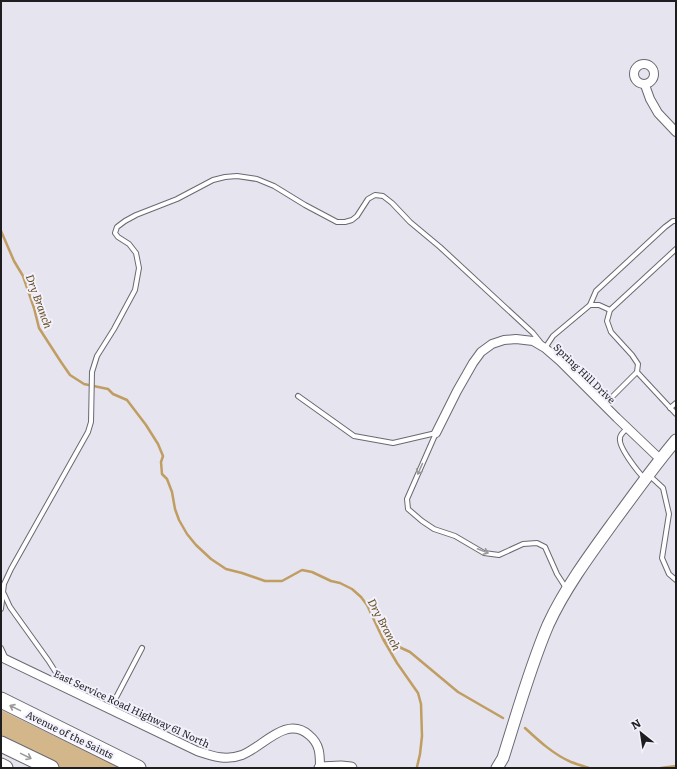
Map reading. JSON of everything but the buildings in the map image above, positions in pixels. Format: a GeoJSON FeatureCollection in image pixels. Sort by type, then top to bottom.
{"type":"FeatureCollection","features":[{"type":"Feature","properties":{"kind":"highway","name":"Avenue of the Saints"},"geometry":{"type":"LineString","coordinates":[[1,700],[138,768]]}},
{"type":"Feature","properties":{"kind":"highway"},"geometry":{"type":"LineString","coordinates":[[1,744],[51,768]]}},
{"type":"Feature","properties":{"kind":"highway"},"geometry":{"type":"LineString","coordinates":[[1,766],[5,768]]}},
{"type":"Feature","properties":{"kind":"main road"},"geometry":{"type":"LineString","coordinates":[[497,768],[502,763],[537,654],[549,625],[567,590],[646,477],[676,440]]}},
{"type":"Feature","properties":{"kind":"main road"},"geometry":{"type":"LineString","coordinates":[[320,768],[351,768]]}},
{"type":"Feature","properties":{"kind":"street"},"geometry":{"type":"LineString","coordinates":[[645,85],[650,99],[658,113],[676,132]]}},
{"type":"Feature","properties":{"kind":"street","name":"Spring Hill Drive"},"geometry":{"type":"LineString","coordinates":[[436,433],[473,363],[481,352],[492,344],[516,338],[533,341],[545,348],[660,459]]}},
{"type":"Feature","properties":{"kind":"street","name":"East Service Road Highway 61 North"},"geometry":{"type":"LineString","coordinates":[[4,658],[197,751],[212,756],[225,758],[241,755],[255,749],[275,734],[287,728],[304,730],[312,737],[318,746],[320,768]]}},
{"type":"Feature","properties":{"kind":"lane"},"geometry":{"type":"LineString","coordinates":[[1,609],[4,584],[10,569],[88,432],[91,422],[92,372],[97,356],[114,329],[135,290],[139,268],[136,253],[129,244],[118,237],[115,233],[117,227],[136,215],[177,199],[213,180],[237,176],[257,179],[274,186],[337,222],[352,220],[357,216],[368,199],[375,195],[383,196],[528,328],[545,348],[553,336],[590,305],[596,291],[664,227],[673,221],[676,221]]}},
{"type":"Feature","properties":{"kind":"lane"},"geometry":{"type":"LineString","coordinates":[[604,405],[637,372],[638,364],[632,355],[611,332],[607,322],[610,310],[676,249]]}},
{"type":"Feature","properties":{"kind":"lane"},"geometry":{"type":"LineString","coordinates":[[590,305],[598,305],[610,310]]}},
{"type":"Feature","properties":{"kind":"lane"},"geometry":{"type":"LineString","coordinates":[[637,372],[676,414]]}},
{"type":"Feature","properties":{"kind":"lane"},"geometry":{"type":"LineString","coordinates":[[298,396],[354,436],[393,443],[436,433]]}},
{"type":"Feature","properties":{"kind":"lane"},"geometry":{"type":"LineString","coordinates":[[670,408],[676,403]]}},
{"type":"Feature","properties":{"kind":"lane"},"geometry":{"type":"LineString","coordinates":[[628,428],[619,439],[622,448],[635,468],[663,488],[669,514],[662,558],[669,574],[676,580]]}},
{"type":"Feature","properties":{"kind":"lane"},"geometry":{"type":"LineString","coordinates":[[436,433],[407,499],[408,509],[422,522],[455,536],[484,553],[499,555],[524,544],[537,543],[545,547],[557,574],[567,590]]}},
{"type":"Feature","properties":{"kind":"lane"},"geometry":{"type":"LineString","coordinates":[[3,593],[10,607],[48,660],[65,688]]}},
{"type":"Feature","properties":{"kind":"lane"},"geometry":{"type":"LineString","coordinates":[[1,648],[4,658]]}},
{"type":"Feature","properties":{"kind":"lane"},"geometry":{"type":"LineString","coordinates":[[110,709],[142,648]]}},
{"type":"Feature","properties":{"kind":"shaded area"},"geometry":{"type":"Polygon","coordinates":[[[1,710],[120,768],[61,768],[1,739],[1,710]]]}},
{"type":"Feature","properties":{"kind":"waterway","name":"Dry Branch"},"geometry":{"type":"LineString","coordinates":[[1,231],[14,261],[23,276],[39,328],[70,375],[84,384],[108,389],[113,394],[127,400],[158,444],[163,456],[161,462],[162,474],[167,479],[172,492],[175,509],[179,520],[187,534],[196,545],[211,559],[226,569],[265,581],[282,581],[302,570],[312,572],[352,589],[361,597],[367,605],[383,639],[397,663],[418,693],[421,704],[422,736],[417,767]]}},
{"type":"Feature","properties":{"kind":"waterway"},"geometry":{"type":"LineString","coordinates":[[384,640],[410,652],[458,692],[503,718]]}},
{"type":"Feature","properties":{"kind":"waterway"},"geometry":{"type":"LineString","coordinates":[[525,728],[558,755],[571,762],[589,768]]}},
{"type":"Feature","properties":{"kind":"waterway"},"geometry":{"type":"LineString","coordinates":[[661,768],[676,766]]}}]}
